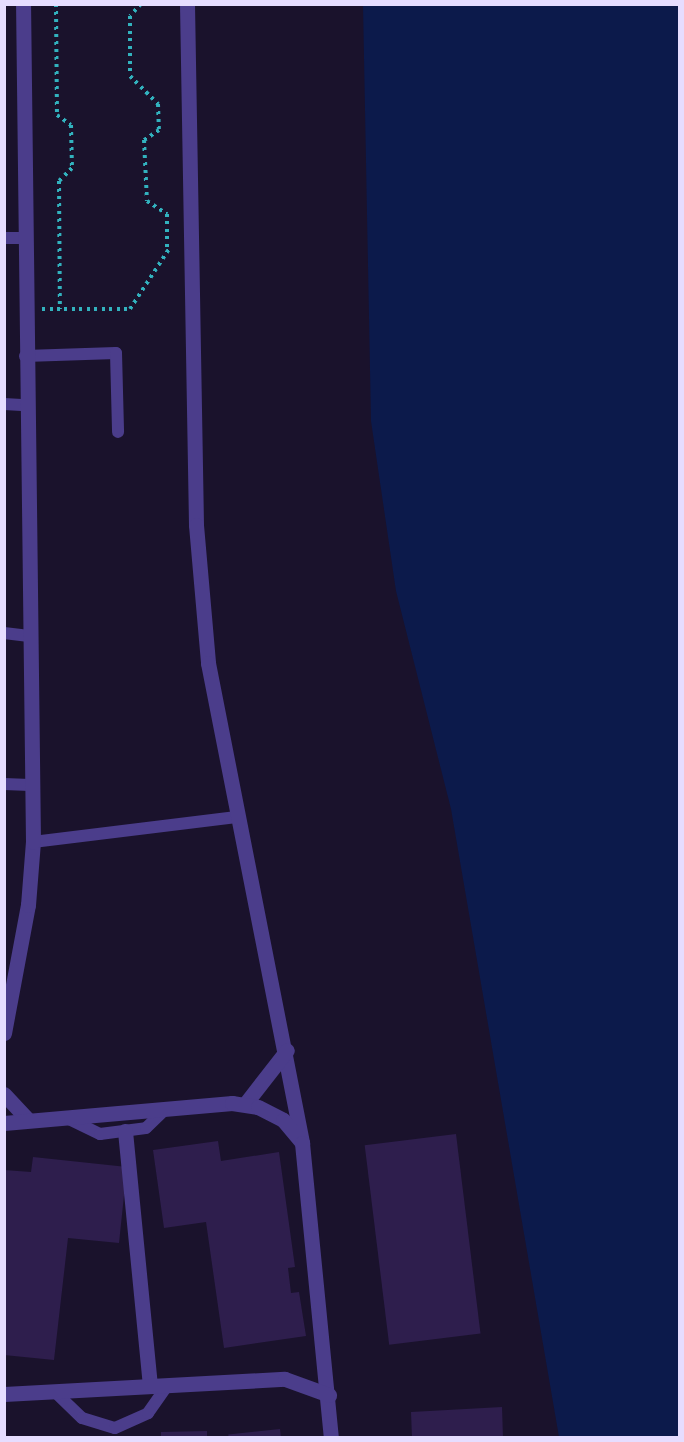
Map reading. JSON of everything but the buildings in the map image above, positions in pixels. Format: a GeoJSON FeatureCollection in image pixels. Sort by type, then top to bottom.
{"type":"FeatureCollection","features":[{"type":"Feature","properties":{"kind":"street"},"geometry":{"type":"LineString","coordinates":[[4,1033],[25,928],[33,842],[27,636],[23,4]]}},
{"type":"Feature","properties":{"kind":"street"},"geometry":{"type":"LineString","coordinates":[[187,4],[188,248],[199,569],[208,663],[287,1050],[302,1143],[329,1395],[331,1437]]}},
{"type":"Feature","properties":{"kind":"street"},"geometry":{"type":"LineString","coordinates":[[245,1104],[287,1050]]}},
{"type":"Feature","properties":{"kind":"street"},"geometry":{"type":"LineString","coordinates":[[4,1094],[28,1120]]}},
{"type":"Feature","properties":{"kind":"street"},"geometry":{"type":"LineString","coordinates":[[4,1123],[245,1104],[283,1120],[302,1143]]}},
{"type":"Feature","properties":{"kind":"street"},"geometry":{"type":"LineString","coordinates":[[125,1131],[150,1386]]}},
{"type":"Feature","properties":{"kind":"street"},"geometry":{"type":"LineString","coordinates":[[4,1394],[285,1379],[329,1395]]}},
{"type":"Feature","properties":{"kind":"lane"},"geometry":{"type":"LineString","coordinates":[[4,238],[25,238]]}},
{"type":"Feature","properties":{"kind":"lane"},"geometry":{"type":"LineString","coordinates":[[25,356],[116,353],[118,432]]}},
{"type":"Feature","properties":{"kind":"lane"},"geometry":{"type":"LineString","coordinates":[[4,404],[26,405]]}},
{"type":"Feature","properties":{"kind":"lane"},"geometry":{"type":"LineString","coordinates":[[4,633],[27,636]]}},
{"type":"Feature","properties":{"kind":"lane"},"geometry":{"type":"LineString","coordinates":[[4,784],[30,785]]}},
{"type":"Feature","properties":{"kind":"lane"},"geometry":{"type":"LineString","coordinates":[[33,842],[238,817]]}},
{"type":"Feature","properties":{"kind":"lane"},"geometry":{"type":"LineString","coordinates":[[65,1117],[90,1133],[125,1131],[152,1125],[165,1109]]}},
{"type":"Feature","properties":{"kind":"lane"},"geometry":{"type":"LineString","coordinates":[[54,1391],[82,1418],[115,1428],[148,1413],[166,1386]]}},
{"type":"Feature","properties":{"kind":"path"},"geometry":{"type":"LineString","coordinates":[[56,4],[57,115],[71,124],[72,168],[58,181],[60,309]]}},
{"type":"Feature","properties":{"kind":"path"},"geometry":{"type":"LineString","coordinates":[[25,309],[130,309],[168,249],[167,214],[147,201],[144,140],[159,130],[158,104],[130,76],[130,16],[141,4]]}},
{"type":"Feature","properties":{"kind":"path"},"geometry":{"type":"LineString","coordinates":[[168,249],[188,248]]}},
{"type":"Feature","properties":{"kind":"water"},"geometry":{"type":"Polygon","coordinates":[[[363,5],[679,5],[679,1437],[559,1437],[451,809],[396,591],[371,421],[363,5]]]}}]}
